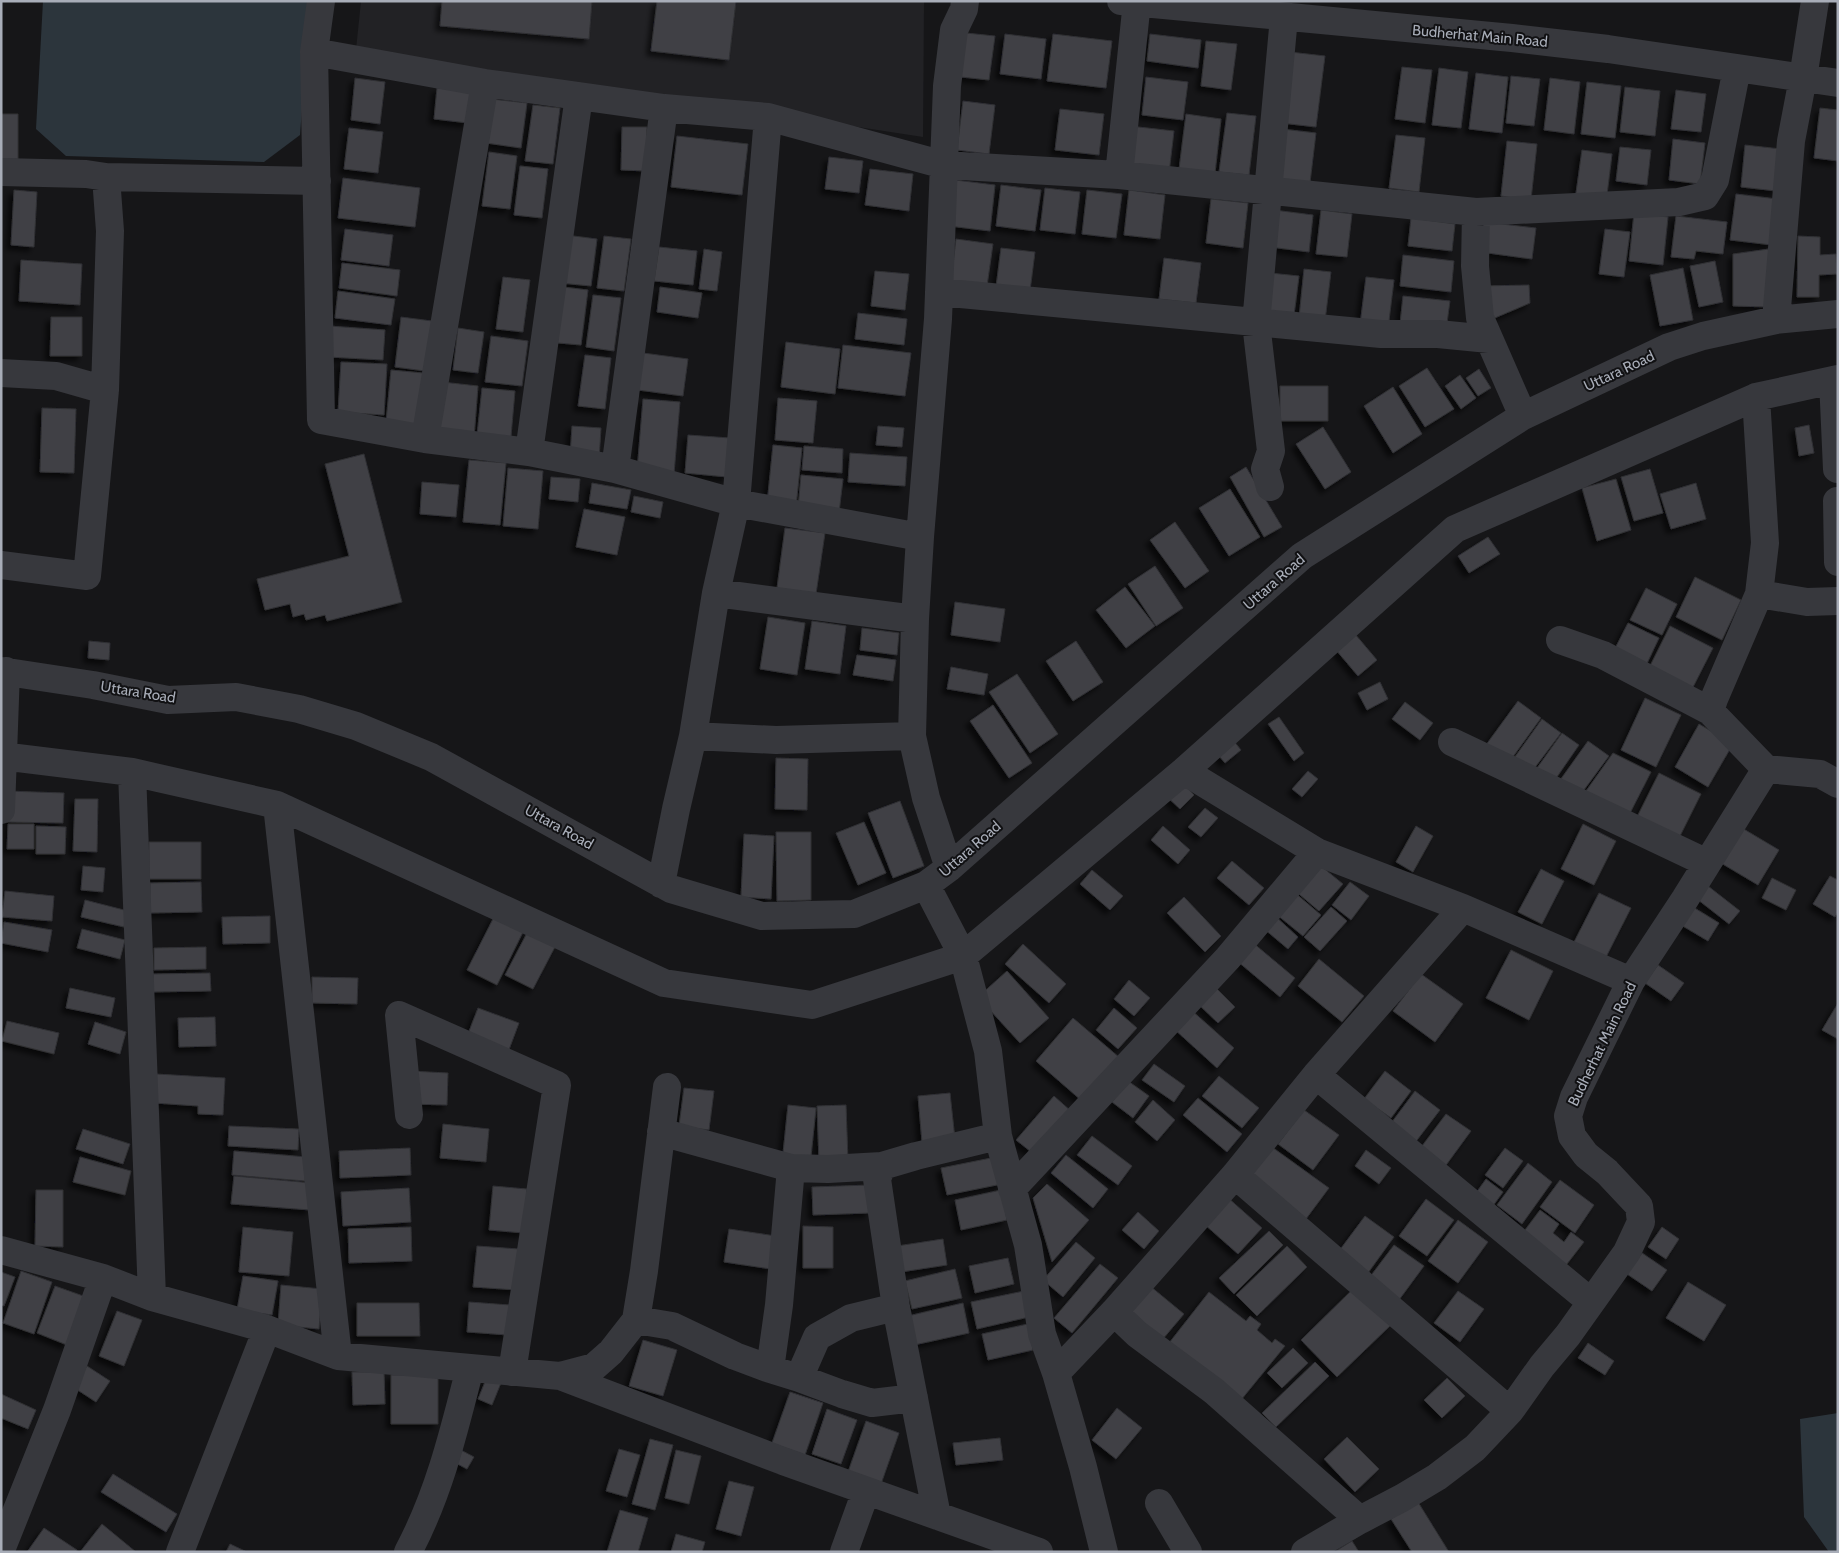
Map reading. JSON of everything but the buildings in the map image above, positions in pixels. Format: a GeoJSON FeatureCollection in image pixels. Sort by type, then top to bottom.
{"type":"FeatureCollection","features":[{"type":"Feature","properties":{"kind":"street"},"geometry":{"type":"LineString","coordinates":[[321,1],[314,52],[321,420],[425,439],[528,452],[615,469],[736,503],[920,537]]}},
{"type":"Feature","properties":{"kind":"street"},"geometry":{"type":"LineString","coordinates":[[949,868],[926,798],[912,736],[915,619],[938,319],[950,57],[954,30],[964,8],[965,1]]}},
{"type":"Feature","properties":{"kind":"street"},"geometry":{"type":"LineString","coordinates":[[1776,320],[1791,141],[1815,1]]}},
{"type":"Feature","properties":{"kind":"street"},"geometry":{"type":"LineString","coordinates":[[1119,175],[1132,2]]}},
{"type":"Feature","properties":{"kind":"street","name":"Budherhat Main Road"},"geometry":{"type":"LineString","coordinates":[[1132,2],[1512,38],[1608,49],[1838,83]]}},
{"type":"Feature","properties":{"kind":"street"},"geometry":{"type":"LineString","coordinates":[[1270,487],[1265,468],[1272,451],[1256,323],[1284,17]]}},
{"type":"Feature","properties":{"kind":"street"},"geometry":{"type":"LineString","coordinates":[[314,52],[485,83],[664,108],[768,117],[944,165],[1119,175],[1476,212],[1679,202],[1705,196],[1715,180],[1737,68]]}},
{"type":"Feature","properties":{"kind":"street"},"geometry":{"type":"LineString","coordinates":[[425,439],[485,83]]}},
{"type":"Feature","properties":{"kind":"street"},"geometry":{"type":"LineString","coordinates":[[528,452],[579,96]]}},
{"type":"Feature","properties":{"kind":"street"},"geometry":{"type":"LineString","coordinates":[[615,469],[664,108]]}},
{"type":"Feature","properties":{"kind":"street"},"geometry":{"type":"LineString","coordinates":[[661,884],[693,736],[716,593],[736,503],[768,117]]}},
{"type":"Feature","properties":{"kind":"street"},"geometry":{"type":"LineString","coordinates":[[1,172],[86,174],[106,177],[316,181]]}},
{"type":"Feature","properties":{"kind":"street"},"geometry":{"type":"LineString","coordinates":[[1,565],[87,576],[105,390],[110,230],[106,177]]}},
{"type":"Feature","properties":{"kind":"street"},"geometry":{"type":"LineString","coordinates":[[1476,212],[1475,266],[1480,318],[1523,416]]}},
{"type":"Feature","properties":{"kind":"street"},"geometry":{"type":"LineString","coordinates":[[938,292],[1381,334],[1438,334],[1489,340]]}},
{"type":"Feature","properties":{"kind":"street","name":"Uttara Road"},"geometry":{"type":"LineString","coordinates":[[3,671],[93,685],[168,700],[236,697],[299,709],[356,726],[431,756],[671,889],[762,916],[854,914],[926,885],[949,868],[1302,556],[1523,416],[1669,347],[1703,336],[1776,320],[1838,314]]}},
{"type":"Feature","properties":{"kind":"street"},"geometry":{"type":"LineString","coordinates":[[1,373],[56,376],[105,390]]}},
{"type":"Feature","properties":{"kind":"street"},"geometry":{"type":"LineString","coordinates":[[2,756],[132,772],[277,805],[664,983],[812,1005],[963,956],[1184,771],[1455,530],[1756,397],[1836,380],[1837,469]]}},
{"type":"Feature","properties":{"kind":"street"},"geometry":{"type":"LineString","coordinates":[[1710,712],[1759,594],[1765,543],[1756,397]]}},
{"type":"Feature","properties":{"kind":"street"},"geometry":{"type":"LineString","coordinates":[[1837,500],[1838,562]]}},
{"type":"Feature","properties":{"kind":"street"},"geometry":{"type":"LineString","coordinates":[[716,593],[915,619]]}},
{"type":"Feature","properties":{"kind":"street"},"geometry":{"type":"LineString","coordinates":[[1759,594],[1807,602],[1838,601]]}},
{"type":"Feature","properties":{"kind":"street"},"geometry":{"type":"LineString","coordinates":[[1560,640],[1603,655],[1710,712],[1766,769],[1820,774],[1838,784]]}},
{"type":"Feature","properties":{"kind":"street"},"geometry":{"type":"LineString","coordinates":[[1,810],[3,671]]}},
{"type":"Feature","properties":{"kind":"street"},"geometry":{"type":"LineString","coordinates":[[693,736],[776,740],[912,736]]}},
{"type":"Feature","properties":{"kind":"street"},"geometry":{"type":"LineString","coordinates":[[1452,742],[1707,863]]}},
{"type":"Feature","properties":{"kind":"street","name":"Budherhat Main Road"},"geometry":{"type":"LineString","coordinates":[[1305,1552],[1437,1477],[1475,1448],[1510,1411],[1627,1252],[1641,1222],[1639,1206],[1607,1172],[1586,1156],[1572,1136],[1568,1116],[1574,1097],[1631,981],[1686,899],[1766,769]]}},
{"type":"Feature","properties":{"kind":"street"},"geometry":{"type":"LineString","coordinates":[[1184,771],[1317,852],[1463,908],[1631,981]]}},
{"type":"Feature","properties":{"kind":"street"},"geometry":{"type":"LineString","coordinates":[[132,772],[152,1297]]}},
{"type":"Feature","properties":{"kind":"street"},"geometry":{"type":"LineString","coordinates":[[277,805],[338,1356]]}},
{"type":"Feature","properties":{"kind":"street"},"geometry":{"type":"LineString","coordinates":[[1012,1189],[1228,958],[1317,852]]}},
{"type":"Feature","properties":{"kind":"street"},"geometry":{"type":"LineString","coordinates":[[926,885],[963,956],[988,1051],[998,1136],[1028,1246],[1042,1334],[1056,1373],[1083,1467],[1104,1552]]}},
{"type":"Feature","properties":{"kind":"street"},"geometry":{"type":"LineString","coordinates":[[1056,1373],[1114,1312],[1235,1175],[1316,1074],[1463,908]]}},
{"type":"Feature","properties":{"kind":"street"},"geometry":{"type":"LineString","coordinates":[[409,1115],[399,1015],[556,1084],[512,1372]]}},
{"type":"Feature","properties":{"kind":"street"},"geometry":{"type":"LineString","coordinates":[[1316,1074],[1591,1302]]}},
{"type":"Feature","properties":{"kind":"street"},"geometry":{"type":"LineString","coordinates":[[560,1376],[594,1367],[611,1352],[636,1320],[667,1087]]}},
{"type":"Feature","properties":{"kind":"street"},"geometry":{"type":"LineString","coordinates":[[661,1132],[791,1168],[828,1169],[882,1166],[998,1136]]}},
{"type":"Feature","properties":{"kind":"street"},"geometry":{"type":"LineString","coordinates":[[882,1166],[877,1179],[896,1307],[937,1516]]}},
{"type":"Feature","properties":{"kind":"street"},"geometry":{"type":"LineString","coordinates":[[770,1369],[779,1305],[791,1168]]}},
{"type":"Feature","properties":{"kind":"street"},"geometry":{"type":"LineString","coordinates":[[1235,1175],[1510,1411]]}},
{"type":"Feature","properties":{"kind":"street"},"geometry":{"type":"LineString","coordinates":[[1,1250],[103,1278],[152,1297],[267,1329],[338,1356],[560,1376],[783,1461],[1040,1552]]}},
{"type":"Feature","properties":{"kind":"street"},"geometry":{"type":"LineString","coordinates":[[1,1550],[57,1410],[103,1278]]}},
{"type":"Feature","properties":{"kind":"street"},"geometry":{"type":"LineString","coordinates":[[800,1378],[817,1337],[851,1318],[896,1307]]}},
{"type":"Feature","properties":{"kind":"street"},"geometry":{"type":"LineString","coordinates":[[1114,1312],[1138,1334],[1214,1391],[1360,1520]]}},
{"type":"Feature","properties":{"kind":"street"},"geometry":{"type":"LineString","coordinates":[[636,1320],[672,1326],[735,1356],[872,1403],[914,1398]]}},
{"type":"Feature","properties":{"kind":"street"},"geometry":{"type":"LineString","coordinates":[[180,1552],[267,1329]]}},
{"type":"Feature","properties":{"kind":"street"},"geometry":{"type":"LineString","coordinates":[[408,1552],[422,1525],[440,1478],[470,1368]]}},
{"type":"Feature","properties":{"kind":"street"},"geometry":{"type":"LineString","coordinates":[[844,1552],[866,1491]]}},
{"type":"Feature","properties":{"kind":"street"},"geometry":{"type":"LineString","coordinates":[[1159,1503],[1188,1552]]}},
{"type":"Feature","properties":{"kind":"shaded area"},"geometry":{"type":"Polygon","coordinates":[[[43,1],[310,1],[300,135],[264,162],[66,156],[36,129],[43,1]]]}},
{"type":"Feature","properties":{"kind":"shaded area"},"geometry":{"type":"Polygon","coordinates":[[[361,1],[924,1],[923,137],[356,50],[361,1]]]}},
{"type":"Feature","properties":{"kind":"shaded area"},"geometry":{"type":"Polygon","coordinates":[[[1838,1413],[1838,1552],[1829,1552],[1804,1517],[1800,1419],[1838,1413]]]}}]}
